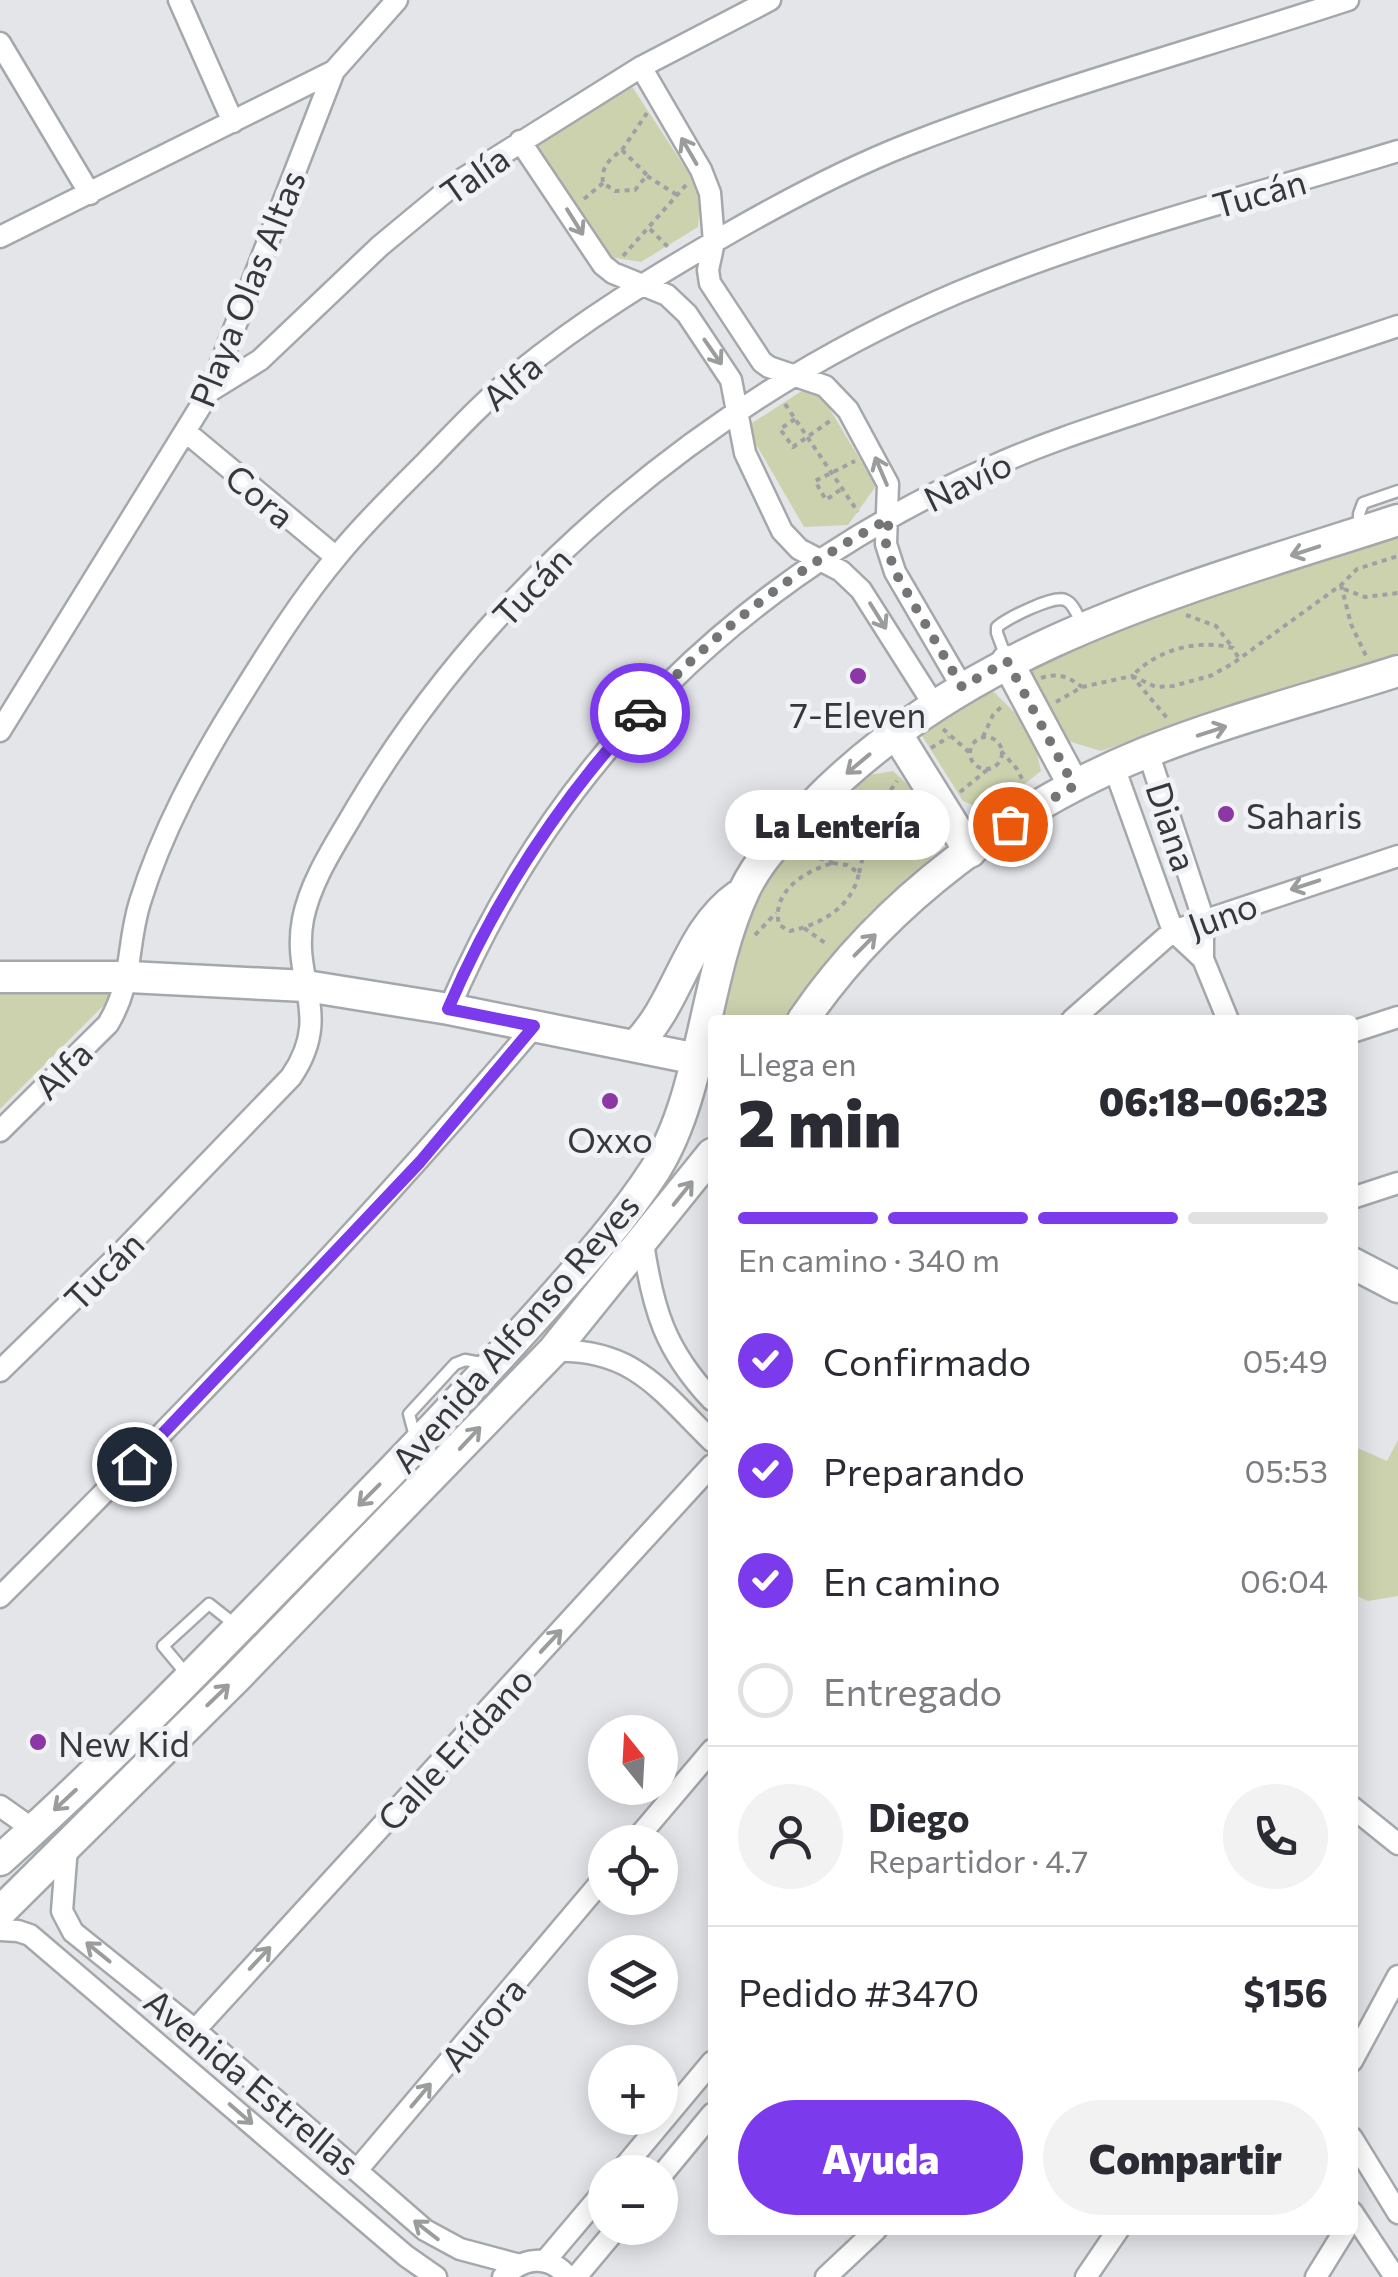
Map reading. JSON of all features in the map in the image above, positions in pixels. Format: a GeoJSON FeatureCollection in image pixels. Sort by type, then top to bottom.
{"type":"FeatureCollection","features":[{"type":"Feature","properties":{"kind":"main road","name":"Avenida Alfonso Reyes"},"geometry":{"type":"LineString","coordinates":[[713,1015],[726,944],[744,891],[772,848],[830,787],[904,746],[932,706],[962,687],[1014,674],[1083,627],[1398,520]]}},
{"type":"Feature","properties":{"kind":"main road"},"geometry":{"type":"LineString","coordinates":[[1014,674],[1074,786]]}},
{"type":"Feature","properties":{"kind":"main road"},"geometry":{"type":"LineString","coordinates":[[807,1015],[855,954],[918,892],[1035,807],[1148,752],[1387,675]]}},
{"type":"Feature","properties":{"kind":"main road"},"geometry":{"type":"LineString","coordinates":[[904,746],[970,852]]}},
{"type":"Feature","properties":{"kind":"main road"},"geometry":{"type":"LineString","coordinates":[[635,1046],[660,1018],[715,917],[744,891]]}},
{"type":"Feature","properties":{"kind":"main road"},"geometry":{"type":"LineString","coordinates":[[0,977],[306,986],[448,1009],[704,1060]]}},
{"type":"Feature","properties":{"kind":"main road","name":"Avenida Alfonso Reyes"},"geometry":{"type":"LineString","coordinates":[[0,1860],[190,1678],[418,1445],[576,1272],[656,1169],[704,1060]]}},
{"type":"Feature","properties":{"kind":"main road","name":"Avenida Alfonso Reyes"},"geometry":{"type":"LineString","coordinates":[[0,1912],[237,1677],[553,1351],[708,1159]]}},
{"type":"Feature","properties":{"kind":"main road"},"geometry":{"type":"LineString","coordinates":[[1358,1266],[1398,1287]]}},
{"type":"Feature","properties":{"kind":"street"},"geometry":{"type":"LineString","coordinates":[[179,0],[233,122]]}},
{"type":"Feature","properties":{"kind":"street","name":"Playa Olas Altas"},"geometry":{"type":"LineString","coordinates":[[0,731],[210,391],[334,71],[398,0]]}},
{"type":"Feature","properties":{"kind":"street","name":"Talía"},"geometry":{"type":"LineString","coordinates":[[210,391],[260,360],[380,246],[456,183],[641,67],[770,0]]}},
{"type":"Feature","properties":{"kind":"street","name":"Alfa"},"geometry":{"type":"LineString","coordinates":[[0,1131],[108,1024],[128,978],[138,907],[177,808],[236,704],[336,557],[378,510],[516,374],[570,332],[645,285],[674,254],[714,242],[791,198],[908,144],[1013,106],[1348,0]]}},
{"type":"Feature","properties":{"kind":"street"},"geometry":{"type":"LineString","coordinates":[[0,43],[90,194]]}},
{"type":"Feature","properties":{"kind":"street"},"geometry":{"type":"LineString","coordinates":[[641,67],[710,194],[714,242],[708,270],[715,295],[762,362],[825,386],[848,410],[888,484],[879,524],[895,572],[962,687]]}},
{"type":"Feature","properties":{"kind":"street"},"geometry":{"type":"LineString","coordinates":[[0,237],[334,71]]}},
{"type":"Feature","properties":{"kind":"street"},"geometry":{"type":"LineString","coordinates":[[520,141],[603,266],[667,295],[708,343],[731,380],[744,453],[782,531],[790,542],[840,571],[861,590],[932,706]]}},
{"type":"Feature","properties":{"kind":"street","name":"Tucán"},"geometry":{"type":"LineString","coordinates":[[0,1371],[123,1251],[291,1077],[306,1054],[311,1032],[301,947],[302,921],[309,896],[359,804],[424,710],[474,646],[563,551],[660,467],[773,388],[913,313],[1025,267],[1161,220],[1398,151]]}},
{"type":"Feature","properties":{"kind":"street","name":"Navío"},"geometry":{"type":"LineString","coordinates":[[448,1009],[470,958],[522,866],[605,753],[652,700],[727,628],[816,560],[957,482],[1054,441],[1398,326]]}},
{"type":"Feature","properties":{"kind":"street","name":"Cora"},"geometry":{"type":"LineString","coordinates":[[186,432],[336,557]]}},
{"type":"Feature","properties":{"kind":"street","name":"Diana"},"geometry":{"type":"LineString","coordinates":[[1148,752],[1203,918],[1203,959],[1226,1015]]}},
{"type":"Feature","properties":{"kind":"street","name":"Diana"},"geometry":{"type":"LineString","coordinates":[[1114,766],[1173,931],[1203,959]]}},
{"type":"Feature","properties":{"kind":"street","name":"Juno"},"geometry":{"type":"LineString","coordinates":[[1078,1015],[1173,931],[1398,856]]}},
{"type":"Feature","properties":{"kind":"street"},"geometry":{"type":"LineString","coordinates":[[1358,1030],[1398,1018]]}},
{"type":"Feature","properties":{"kind":"street"},"geometry":{"type":"LineString","coordinates":[[0,1598],[309,1282],[420,1162],[534,1026]]}},
{"type":"Feature","properties":{"kind":"street"},"geometry":{"type":"LineString","coordinates":[[1358,1196],[1398,1183]]}},
{"type":"Feature","properties":{"kind":"street"},"geometry":{"type":"LineString","coordinates":[[643,1243],[660,1323],[688,1375],[708,1396]]}},
{"type":"Feature","properties":{"kind":"street"},"geometry":{"type":"LineString","coordinates":[[553,1351],[579,1350],[623,1362],[651,1381],[708,1437]]}},
{"type":"Feature","properties":{"kind":"street","name":"Calle Erídano"},"geometry":{"type":"LineString","coordinates":[[194,2030],[708,1469]]}},
{"type":"Feature","properties":{"kind":"street"},"geometry":{"type":"LineString","coordinates":[[648,1825],[708,1755]]}},
{"type":"Feature","properties":{"kind":"street"},"geometry":{"type":"LineString","coordinates":[[0,1806],[34,1830]]}},
{"type":"Feature","properties":{"kind":"street"},"geometry":{"type":"LineString","coordinates":[[1358,1812],[1398,1844]]}},
{"type":"Feature","properties":{"kind":"street","name":"Avenida Estrellas"},"geometry":{"type":"LineString","coordinates":[[67,1843],[62,1911],[73,1932],[440,2240],[510,2271]]}},
{"type":"Feature","properties":{"kind":"street","name":"Aurora"},"geometry":{"type":"LineString","coordinates":[[358,2170],[588,1897]]}},
{"type":"Feature","properties":{"kind":"street","name":"Avenida Estrellas"},"geometry":{"type":"LineString","coordinates":[[0,1930],[30,1936],[392,2245],[436,2277]]}},
{"type":"Feature","properties":{"kind":"street"},"geometry":{"type":"LineString","coordinates":[[1358,2050],[1398,1976]]}},
{"type":"Feature","properties":{"kind":"street"},"geometry":{"type":"LineString","coordinates":[[634,2155],[708,2067]]}},
{"type":"Feature","properties":{"kind":"street"},"geometry":{"type":"LineString","coordinates":[[678,2155],[708,2119]]}},
{"type":"Feature","properties":{"kind":"street"},"geometry":{"type":"LineString","coordinates":[[1358,2148],[1398,2214]]}},
{"type":"Feature","properties":{"kind":"street"},"geometry":{"type":"LineString","coordinates":[[546,2261],[588,2210]]}},
{"type":"Feature","properties":{"kind":"street"},"geometry":{"type":"LineString","coordinates":[[1358,2228],[1394,2277]]}},
{"type":"Feature","properties":{"kind":"street"},"geometry":{"type":"LineString","coordinates":[[826,2277],[871,2235]]}},
{"type":"Feature","properties":{"kind":"street"},"geometry":{"type":"LineString","coordinates":[[1086,2277],[1115,2235]]}},
{"type":"Feature","properties":{"kind":"street"},"geometry":{"type":"LineString","coordinates":[[1316,2277],[1341,2235]]}},
{"type":"Feature","properties":{"kind":"street"},"geometry":{"type":"LineString","coordinates":[[510,2271],[531,2260],[546,2261],[572,2277],[602,2245]]}},
{"type":"Feature","properties":{"kind":"lane"},"geometry":{"type":"LineString","coordinates":[[1359,533],[1359,514],[1364,504],[1398,492]]}},
{"type":"Feature","properties":{"kind":"lane"},"geometry":{"type":"LineString","coordinates":[[190,1678],[164,1646],[209,1604],[238,1627]]}},
{"type":"Feature","properties":{"kind":"path"},"geometry":{"type":"LineString","coordinates":[[646,175],[635,190],[615,191],[604,183],[602,172],[648,112]]}},
{"type":"Feature","properties":{"kind":"path"},"geometry":{"type":"LineString","coordinates":[[622,150],[646,175],[676,195]]}},
{"type":"Feature","properties":{"kind":"path"},"geometry":{"type":"LineString","coordinates":[[631,260],[620,258],[692,178],[694,194]]}},
{"type":"Feature","properties":{"kind":"path"},"geometry":{"type":"LineString","coordinates":[[568,211],[604,183]]}},
{"type":"Feature","properties":{"kind":"path"},"geometry":{"type":"LineString","coordinates":[[648,228],[674,254]]}},
{"type":"Feature","properties":{"kind":"path"},"geometry":{"type":"LineString","coordinates":[[654,254],[674,254]]}},
{"type":"Feature","properties":{"kind":"path"},"geometry":{"type":"LineString","coordinates":[[773,388],[842,488],[879,524]]}},
{"type":"Feature","properties":{"kind":"path"},"geometry":{"type":"LineString","coordinates":[[796,420],[780,429],[793,447],[848,410]]}},
{"type":"Feature","properties":{"kind":"path"},"geometry":{"type":"LineString","coordinates":[[842,488],[826,500],[814,481],[872,452]]}},
{"type":"Feature","properties":{"kind":"path"},"geometry":{"type":"LineString","coordinates":[[1132,676],[1156,687],[1210,676],[1341,585],[1357,569],[1398,556]]}},
{"type":"Feature","properties":{"kind":"path"},"geometry":{"type":"LineString","coordinates":[[1341,585],[1351,594],[1365,598],[1398,594]]}},
{"type":"Feature","properties":{"kind":"path"},"geometry":{"type":"LineString","coordinates":[[1341,585],[1352,624],[1387,675]]}},
{"type":"Feature","properties":{"kind":"path"},"geometry":{"type":"LineString","coordinates":[[1180,613],[1216,626],[1238,658]]}},
{"type":"Feature","properties":{"kind":"path"},"geometry":{"type":"LineString","coordinates":[[1037,717],[1082,687],[1132,676],[1160,656],[1179,649],[1203,644],[1233,648]]}},
{"type":"Feature","properties":{"kind":"path"},"geometry":{"type":"LineString","coordinates":[[983,737],[1014,674],[1068,677],[1082,687]]}},
{"type":"Feature","properties":{"kind":"path"},"geometry":{"type":"LineString","coordinates":[[1132,676],[1188,738]]}},
{"type":"Feature","properties":{"kind":"path"},"geometry":{"type":"LineString","coordinates":[[932,706],[949,737],[969,752],[974,764],[987,770]]}},
{"type":"Feature","properties":{"kind":"path"},"geometry":{"type":"LineString","coordinates":[[969,752],[972,742],[994,738],[1017,768],[1035,807]]}},
{"type":"Feature","properties":{"kind":"path"},"geometry":{"type":"LineString","coordinates":[[859,872],[833,863],[806,874],[779,902],[779,924],[790,931],[804,928],[845,903],[857,883],[873,816],[904,746]]}},
{"type":"Feature","properties":{"kind":"path"},"geometry":{"type":"LineString","coordinates":[[941,805],[998,766],[1002,751]]}},
{"type":"Feature","properties":{"kind":"path"},"geometry":{"type":"LineString","coordinates":[[804,928],[824,944],[855,954]]}},
{"type":"Feature","properties":{"kind":"green space"},"geometry":{"type":"Polygon","coordinates":[[[631,85],[701,192],[698,227],[641,262],[609,257],[533,142],[631,85]]]}},
{"type":"Feature","properties":{"kind":"green space"},"geometry":{"type":"Polygon","coordinates":[[[814,383],[876,486],[848,525],[804,527],[746,427],[814,383]]]}},
{"type":"Feature","properties":{"kind":"green space"},"geometry":{"type":"Polygon","coordinates":[[[1398,527],[1398,653],[1101,751],[1068,741],[1027,677],[1064,634],[1398,527]]]}},
{"type":"Feature","properties":{"kind":"green space"},"geometry":{"type":"Polygon","coordinates":[[[993,691],[1031,729],[1041,771],[989,812],[963,801],[919,731],[993,691]]]}},
{"type":"Feature","properties":{"kind":"green space"},"geometry":{"type":"Polygon","coordinates":[[[893,771],[925,800],[943,847],[866,916],[794,1015],[722,1015],[746,903],[841,780],[893,771]]]}},
{"type":"Feature","properties":{"kind":"green space"},"geometry":{"type":"Polygon","coordinates":[[[118,991],[0,1109],[0,994],[118,991]]]}},
{"type":"Feature","properties":{"kind":"green space"},"geometry":{"type":"Polygon","coordinates":[[[1398,1440],[1398,1596],[1368,1601],[1358,1596],[1358,1448],[1387,1461],[1398,1440]]]}},
{"type":"Feature","properties":{"kind":"way so far"},"geometry":{"type":"LineString","coordinates":[[640,713],[727,628],[765,598],[816,560],[889,519],[888,557],[962,687],[1007,661],[1074,786],[1010,824]]}},
{"type":"Feature","properties":{"kind":"place","name":"7-Eleven"},"geometry":{"type":"Point","coordinates":[858,676]}},
{"type":"Feature","properties":{"kind":"place","name":"Saharis"},"geometry":{"type":"Point","coordinates":[1226,814]}},
{"type":"Feature","properties":{"kind":"place","name":"La Lentería"},"geometry":{"type":"Point","coordinates":[1010,824]}},
{"type":"Feature","properties":{"kind":"place","name":"Oxxo"},"geometry":{"type":"Point","coordinates":[610,1101]}},
{"type":"Feature","properties":{"kind":"place","name":"New Kid"},"geometry":{"type":"Point","coordinates":[38,1742]}},
{"type":"Feature","properties":{"kind":"route"},"geometry":{"type":"LineString","coordinates":[[134,1464],[420,1162],[534,1026],[448,1009],[470,958],[522,866],[582,780],[640,713]]}}]}
